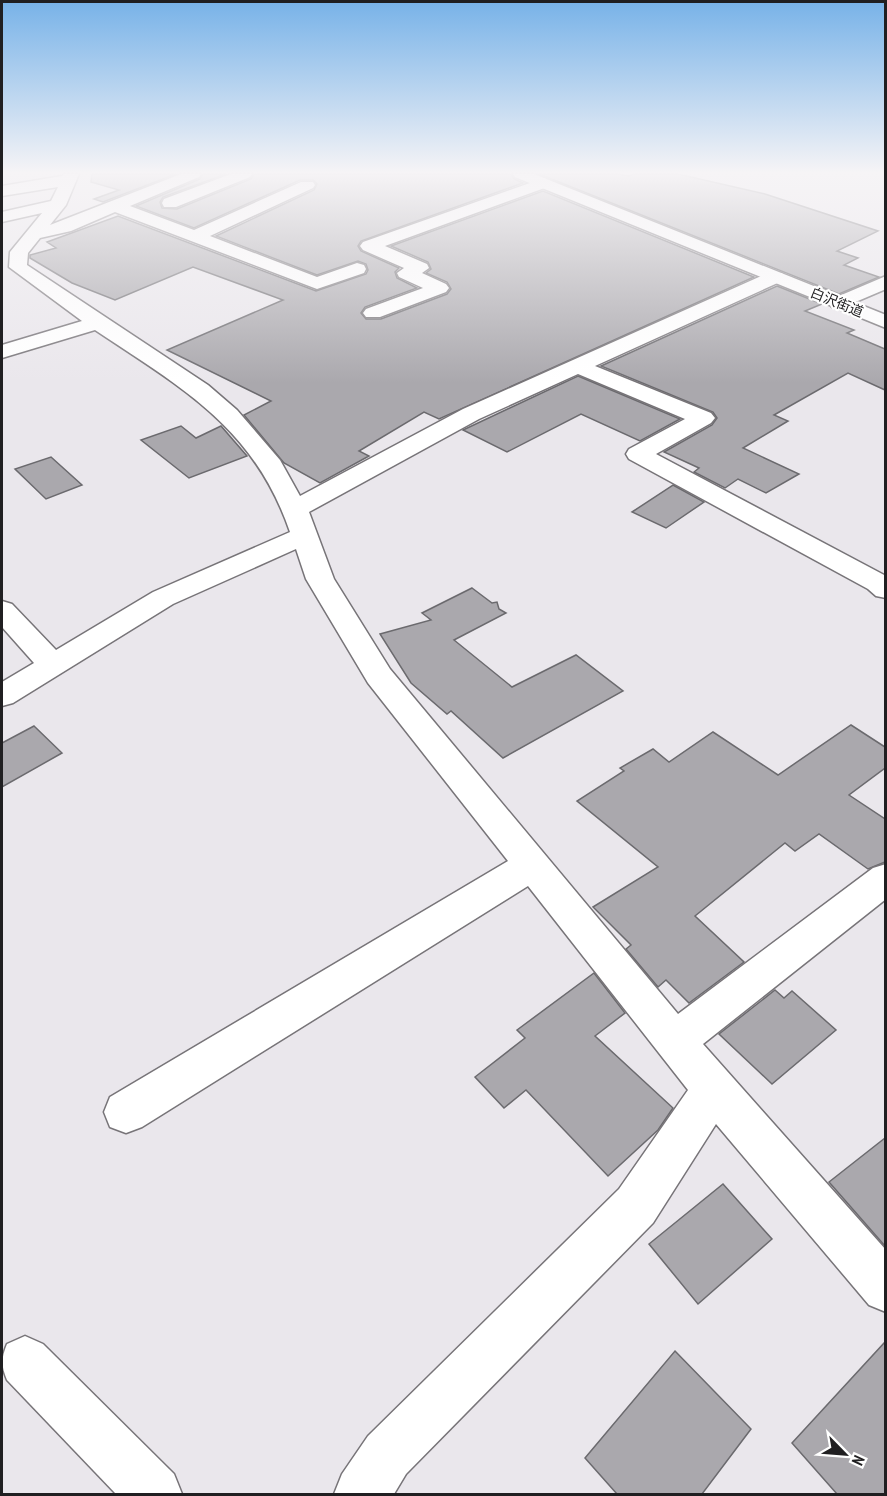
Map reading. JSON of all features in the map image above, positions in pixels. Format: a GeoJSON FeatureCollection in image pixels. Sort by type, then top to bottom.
{"type":"FeatureCollection","features":[{"type":"Feature","properties":{"kind":"street"},"geometry":{"type":"LineString","coordinates":[[216,244],[317,283],[357,269]]}},
{"type":"Feature","properties":{"kind":"street"},"geometry":{"type":"LineString","coordinates":[[373,313],[439,288],[406,273],[420,268],[369,246],[375,244]]}},
{"type":"Feature","properties":{"kind":"street","name":"白沢街道"},"geometry":{"type":"LineString","coordinates":[[693,244],[885,322]]}},
{"type":"Feature","properties":{"kind":"street"},"geometry":{"type":"LineString","coordinates":[[18,248],[18,267],[200,390],[229,415],[271,465],[299,523],[320,579],[379,676],[714,1089],[885,1288]]}},
{"type":"Feature","properties":{"kind":"street"},"geometry":{"type":"LineString","coordinates":[[2,696],[163,598],[299,523],[471,414],[775,277]]}},
{"type":"Feature","properties":{"kind":"street"},"geometry":{"type":"LineString","coordinates":[[839,303],[885,282]]}},
{"type":"Feature","properties":{"kind":"street"},"geometry":{"type":"LineString","coordinates":[[2,352],[98,323]]}},
{"type":"Feature","properties":{"kind":"street"},"geometry":{"type":"LineString","coordinates":[[578,366],[703,418],[638,454],[883,584]]}},
{"type":"Feature","properties":{"kind":"street"},"geometry":{"type":"LineString","coordinates":[[2,610],[53,665]]}},
{"type":"Feature","properties":{"kind":"street"},"geometry":{"type":"LineString","coordinates":[[126,1112],[532,865]]}},
{"type":"Feature","properties":{"kind":"street"},"geometry":{"type":"LineString","coordinates":[[675,1041],[885,878]]}},
{"type":"Feature","properties":{"kind":"street"},"geometry":{"type":"LineString","coordinates":[[362,1494],[387,1455],[636,1206],[714,1089]]}},
{"type":"Feature","properties":{"kind":"street"},"geometry":{"type":"LineString","coordinates":[[26,1362],[154,1494]]}},
{"type":"Feature","properties":{"kind":"building"},"geometry":{"type":"Polygon","coordinates":[[[50,244],[191,244],[316,291],[366,274],[368,270],[366,264],[358,261],[317,275],[236,244],[359,244],[361,251],[399,268],[395,272],[397,278],[417,288],[365,307],[361,313],[366,319],[381,319],[447,294],[451,289],[447,282],[426,273],[431,269],[428,262],[391,246],[397,244],[673,244],[754,277],[439,419],[424,412],[359,451],[369,456],[320,483],[284,463],[244,415],[271,401],[167,350],[283,300],[193,267],[115,300],[72,283],[30,258],[30,255],[56,248],[50,244]]]}},
{"type":"Feature","properties":{"kind":"building"},"geometry":{"type":"Polygon","coordinates":[[[714,244],[852,244],[837,251],[858,258],[844,265],[879,277],[839,294],[714,244]]]}},
{"type":"Feature","properties":{"kind":"building"},"geometry":{"type":"Polygon","coordinates":[[[777,286],[822,304],[805,311],[854,330],[847,333],[885,349],[885,390],[848,373],[774,415],[788,421],[743,448],[799,474],[766,493],[738,479],[725,488],[694,472],[699,468],[664,452],[712,425],[717,418],[713,412],[601,366],[777,286]]]}},
{"type":"Feature","properties":{"kind":"building"},"geometry":{"type":"Polygon","coordinates":[[[578,376],[680,419],[640,441],[581,414],[507,452],[463,430],[578,376]]]}},
{"type":"Feature","properties":{"kind":"building"},"geometry":{"type":"Polygon","coordinates":[[[181,426],[196,438],[221,426],[247,456],[189,478],[141,440],[181,426]]]}},
{"type":"Feature","properties":{"kind":"building"},"geometry":{"type":"Polygon","coordinates":[[[51,457],[82,485],[46,499],[15,469],[51,457]]]}},
{"type":"Feature","properties":{"kind":"building"},"geometry":{"type":"Polygon","coordinates":[[[673,485],[704,502],[666,528],[632,512],[673,485]]]}},
{"type":"Feature","properties":{"kind":"building"},"geometry":{"type":"Polygon","coordinates":[[[472,588],[492,603],[497,602],[499,609],[506,613],[454,640],[512,687],[576,655],[623,691],[503,758],[451,711],[447,714],[411,683],[380,634],[431,620],[422,613],[472,588]]]}},
{"type":"Feature","properties":{"kind":"building"},"geometry":{"type":"Polygon","coordinates":[[[851,725],[885,747],[885,768],[849,795],[885,819],[885,862],[868,869],[819,834],[795,851],[785,843],[695,916],[744,962],[689,1003],[666,980],[658,987],[626,949],[631,945],[593,907],[658,867],[577,801],[624,771],[620,768],[653,749],[669,762],[713,732],[778,775],[851,725]]]}},
{"type":"Feature","properties":{"kind":"building"},"geometry":{"type":"Polygon","coordinates":[[[34,726],[62,753],[2,787],[2,743],[34,726]]]}},
{"type":"Feature","properties":{"kind":"building"},"geometry":{"type":"Polygon","coordinates":[[[594,973],[625,1013],[595,1036],[673,1108],[658,1130],[608,1176],[526,1090],[504,1108],[475,1077],[525,1038],[517,1030],[594,973]]]}},
{"type":"Feature","properties":{"kind":"building"},"geometry":{"type":"Polygon","coordinates":[[[775,990],[784,998],[792,991],[836,1030],[772,1084],[719,1034],[775,990]]]}},
{"type":"Feature","properties":{"kind":"building"},"geometry":{"type":"Polygon","coordinates":[[[885,1138],[885,1246],[829,1182],[885,1138]]]}},
{"type":"Feature","properties":{"kind":"building"},"geometry":{"type":"Polygon","coordinates":[[[723,1184],[772,1239],[698,1304],[649,1244],[723,1184]]]}},
{"type":"Feature","properties":{"kind":"building"},"geometry":{"type":"Polygon","coordinates":[[[885,1342],[885,1494],[837,1494],[792,1443],[885,1342]]]}},
{"type":"Feature","properties":{"kind":"building"},"geometry":{"type":"Polygon","coordinates":[[[675,1351],[751,1429],[702,1494],[617,1494],[585,1458],[675,1351]]]}}]}
